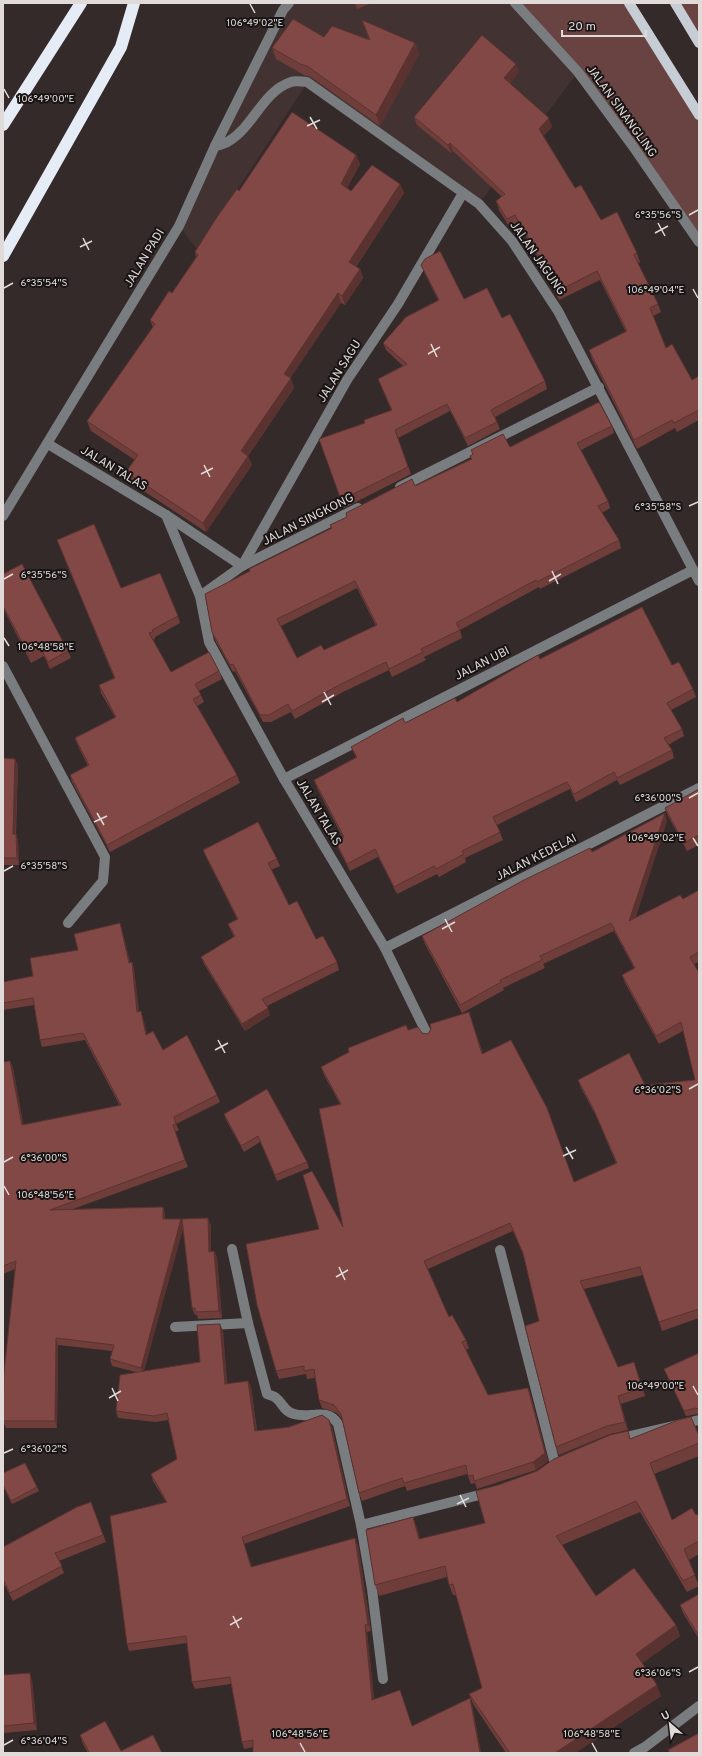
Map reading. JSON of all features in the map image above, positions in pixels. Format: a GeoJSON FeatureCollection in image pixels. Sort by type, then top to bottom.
{"type":"FeatureCollection","features":[{"type":"Feature","properties":{"kind":"highway"},"geometry":{"type":"LineString","coordinates":[[3,125],[81,3]]}},
{"type":"Feature","properties":{"kind":"highway"},"geometry":{"type":"LineString","coordinates":[[3,256],[122,47],[134,3]]}},
{"type":"Feature","properties":{"kind":"main road"},"geometry":{"type":"LineString","coordinates":[[629,3],[699,115]]}},
{"type":"Feature","properties":{"kind":"main road"},"geometry":{"type":"LineString","coordinates":[[675,3],[699,43]]}},
{"type":"Feature","properties":{"kind":"street","name":"JALAN PADI"},"geometry":{"type":"LineString","coordinates":[[3,516],[179,226],[215,146],[283,10],[289,3]]}},
{"type":"Feature","properties":{"kind":"street","name":"JALAN SINANGLING"},"geometry":{"type":"LineString","coordinates":[[515,3],[578,72],[699,242]]}},
{"type":"Feature","properties":{"kind":"street","name":"JALAN JAGUNG"},"geometry":{"type":"LineString","coordinates":[[215,146],[229,142],[241,132],[263,103],[277,89],[292,81],[307,82],[479,204],[512,241],[558,311],[699,581]]}},
{"type":"Feature","properties":{"kind":"street","name":"JALAN SAGU"},"geometry":{"type":"LineString","coordinates":[[242,566],[347,380],[398,304],[463,193]]}},
{"type":"Feature","properties":{"kind":"street"},"geometry":{"type":"LineString","coordinates":[[392,491],[599,387]]}},
{"type":"Feature","properties":{"kind":"street","name":"JALAN TALAS"},"geometry":{"type":"LineString","coordinates":[[48,444],[166,515],[242,566]]}},
{"type":"Feature","properties":{"kind":"street","name":"JALAN SINGKONG"},"geometry":{"type":"LineString","coordinates":[[242,566],[371,502]]}},
{"type":"Feature","properties":{"kind":"street","name":"JALAN TALAS"},"geometry":{"type":"LineString","coordinates":[[166,515],[200,596],[209,642],[284,779],[385,948],[428,1036]]}},
{"type":"Feature","properties":{"kind":"street"},"geometry":{"type":"LineString","coordinates":[[200,596],[242,566]]}},
{"type":"Feature","properties":{"kind":"street","name":"JALAN UBI"},"geometry":{"type":"LineString","coordinates":[[284,779],[693,570]]}},
{"type":"Feature","properties":{"kind":"street"},"geometry":{"type":"LineString","coordinates":[[3,666],[105,857],[103,881],[68,923]]}},
{"type":"Feature","properties":{"kind":"street","name":"JALAN KEDELAI"},"geometry":{"type":"LineString","coordinates":[[385,948],[699,788]]}},
{"type":"Feature","properties":{"kind":"street"},"geometry":{"type":"LineString","coordinates":[[232,1249],[248,1324],[267,1394],[277,1398],[283,1407],[295,1414],[327,1414],[335,1419],[339,1429],[361,1525],[372,1589],[383,1679]]}},
{"type":"Feature","properties":{"kind":"street"},"geometry":{"type":"LineString","coordinates":[[500,1250],[559,1462],[544,1472]]}},
{"type":"Feature","properties":{"kind":"street"},"geometry":{"type":"LineString","coordinates":[[175,1327],[248,1324]]}},
{"type":"Feature","properties":{"kind":"street"},"geometry":{"type":"LineString","coordinates":[[605,1443],[651,1430],[699,1420]]}},
{"type":"Feature","properties":{"kind":"street"},"geometry":{"type":"LineString","coordinates":[[361,1525],[500,1490]]}},
{"type":"Feature","properties":{"kind":"street"},"geometry":{"type":"LineString","coordinates":[[634,1753],[645,1747],[699,1706]]}},
{"type":"Feature","properties":{"kind":"shaded area"},"geometry":{"type":"Polygon","coordinates":[[[289,3],[515,3],[578,72],[479,204],[305,86],[198,250],[179,226],[289,3]]]}},
{"type":"Feature","properties":{"kind":"shaded area"},"geometry":{"type":"Polygon","coordinates":[[[515,3],[629,3],[699,118],[699,242],[632,146],[515,3]]]}},
{"type":"Feature","properties":{"kind":"shaded area"},"geometry":{"type":"Polygon","coordinates":[[[674,3],[699,3],[699,43],[674,3]]]}},
{"type":"Feature","properties":{"kind":"building"},"geometry":{"type":"Polygon","coordinates":[[[293,19],[324,37],[332,26],[370,40],[362,20],[415,43],[376,115],[307,66],[300,64],[272,48],[293,19]]]}},
{"type":"Feature","properties":{"kind":"building"},"geometry":{"type":"Polygon","coordinates":[[[482,35],[516,64],[504,78],[549,118],[539,129],[575,188],[581,185],[601,220],[617,212],[637,253],[634,255],[658,304],[650,308],[666,348],[672,344],[692,380],[699,376],[699,410],[674,423],[672,420],[634,440],[589,350],[627,331],[597,271],[556,292],[546,273],[548,272],[515,215],[507,219],[496,201],[505,194],[450,143],[448,145],[414,117],[482,35]]]}},
{"type":"Feature","properties":{"kind":"building"},"geometry":{"type":"Polygon","coordinates":[[[292,112],[356,155],[341,184],[351,191],[372,165],[400,184],[349,262],[360,269],[342,296],[338,293],[284,374],[291,378],[241,451],[248,456],[203,523],[126,472],[138,455],[87,421],[155,324],[150,320],[169,291],[172,293],[198,255],[195,252],[217,217],[237,189],[239,191],[292,112]]]}},
{"type":"Feature","properties":{"kind":"building"},"geometry":{"type":"Polygon","coordinates":[[[440,251],[464,299],[487,288],[502,318],[510,314],[545,381],[491,410],[497,422],[465,438],[447,404],[395,430],[408,467],[341,500],[319,439],[365,423],[364,420],[392,410],[378,379],[407,364],[383,343],[406,317],[439,300],[421,265],[425,259],[440,251]]]}},
{"type":"Feature","properties":{"kind":"building"},"geometry":{"type":"Polygon","coordinates":[[[599,402],[612,426],[577,443],[608,501],[598,506],[619,540],[537,582],[536,580],[456,623],[460,630],[421,649],[423,652],[389,669],[386,662],[341,684],[292,711],[288,704],[269,715],[260,715],[233,664],[230,665],[212,632],[205,594],[250,571],[249,569],[332,528],[330,525],[347,517],[346,513],[412,479],[415,486],[472,459],[470,456],[473,454],[471,450],[503,434],[510,447],[599,402]],[[355,581],[277,619],[297,658],[321,645],[324,650],[377,625],[355,581]]]}},
{"type":"Feature","properties":{"kind":"building"},"geometry":{"type":"Polygon","coordinates":[[[94,524],[121,588],[160,573],[178,616],[149,633],[171,672],[209,652],[219,671],[195,684],[201,695],[193,699],[237,775],[107,845],[70,775],[89,765],[75,738],[116,717],[99,685],[115,678],[57,540],[94,524]]]}},
{"type":"Feature","properties":{"kind":"building"},"geometry":{"type":"Polygon","coordinates":[[[22,564],[68,651],[48,662],[41,649],[29,655],[3,606],[3,574],[22,564]]]}},
{"type":"Feature","properties":{"kind":"building"},"geometry":{"type":"Polygon","coordinates":[[[642,607],[672,665],[679,662],[693,689],[667,703],[682,729],[664,738],[672,750],[617,778],[614,772],[574,794],[567,782],[493,817],[500,832],[462,851],[464,854],[436,869],[434,866],[394,887],[375,849],[347,864],[336,842],[344,837],[314,780],[357,757],[351,747],[403,718],[405,723],[455,698],[457,702],[538,655],[540,659],[642,607]]]}},
{"type":"Feature","properties":{"kind":"building"},"geometry":{"type":"Polygon","coordinates":[[[3,758],[15,759],[13,834],[16,834],[17,858],[3,858],[3,758]]]}},
{"type":"Feature","properties":{"kind":"building"},"geometry":{"type":"Polygon","coordinates":[[[699,789],[699,835],[684,843],[665,808],[699,789]]]}},
{"type":"Feature","properties":{"kind":"building"},"geometry":{"type":"Polygon","coordinates":[[[665,813],[629,921],[680,895],[683,899],[699,890],[699,952],[690,957],[699,973],[699,1309],[659,1322],[640,1267],[580,1281],[618,1367],[634,1362],[642,1388],[618,1396],[625,1422],[607,1426],[556,1447],[525,1326],[539,1321],[523,1253],[510,1223],[424,1261],[449,1317],[452,1315],[466,1340],[462,1342],[488,1395],[528,1388],[545,1453],[533,1462],[474,1481],[473,1475],[468,1476],[466,1465],[404,1483],[402,1478],[359,1493],[341,1414],[334,1405],[319,1400],[314,1369],[304,1371],[304,1366],[276,1371],[257,1305],[246,1244],[319,1229],[303,1175],[312,1171],[343,1227],[319,1109],[341,1104],[321,1067],[349,1052],[348,1048],[406,1025],[408,1030],[418,1027],[422,1033],[428,1034],[431,1029],[430,1024],[469,1012],[482,1054],[511,1040],[547,1108],[574,1182],[617,1163],[593,1108],[578,1080],[629,1053],[645,1085],[695,1080],[681,1022],[656,1036],[622,975],[635,968],[611,923],[540,956],[542,960],[500,980],[501,982],[460,1005],[422,936],[524,880],[590,848],[592,852],[665,813]]]}},
{"type":"Feature","properties":{"kind":"building"},"geometry":{"type":"Polygon","coordinates":[[[258,822],[277,859],[268,863],[289,905],[297,901],[316,939],[323,936],[337,962],[262,999],[268,1008],[242,1024],[201,957],[235,936],[228,924],[238,919],[203,850],[258,822]]]}},
{"type":"Feature","properties":{"kind":"building"},"geometry":{"type":"Polygon","coordinates":[[[120,923],[129,963],[132,962],[137,1012],[141,1011],[146,1035],[153,1031],[163,1050],[187,1035],[217,1095],[174,1117],[176,1124],[173,1125],[185,1160],[50,1210],[163,1207],[163,1219],[181,1219],[141,1368],[110,1359],[114,1345],[56,1338],[55,1421],[3,1421],[4,1372],[16,1261],[3,1266],[3,1062],[10,1061],[22,1125],[121,1105],[83,1033],[40,1040],[33,998],[3,1003],[3,982],[33,976],[30,958],[78,950],[74,934],[120,923]]]}},
{"type":"Feature","properties":{"kind":"building"},"geometry":{"type":"Polygon","coordinates":[[[267,1089],[307,1162],[275,1175],[258,1136],[241,1146],[224,1114],[267,1089]]]}},
{"type":"Feature","properties":{"kind":"building"},"geometry":{"type":"Polygon","coordinates":[[[208,1218],[209,1252],[214,1251],[219,1311],[195,1312],[195,1308],[192,1308],[182,1219],[208,1218]]]}},
{"type":"Feature","properties":{"kind":"building"},"geometry":{"type":"Polygon","coordinates":[[[220,1324],[225,1384],[248,1381],[255,1431],[289,1427],[322,1415],[329,1420],[347,1499],[242,1537],[251,1567],[355,1538],[368,1624],[365,1625],[372,1700],[400,1690],[412,1726],[470,1698],[480,1753],[253,1753],[253,1740],[242,1742],[230,1677],[192,1682],[186,1636],[127,1644],[110,1516],[167,1502],[151,1474],[177,1459],[167,1413],[154,1416],[116,1411],[120,1375],[200,1362],[197,1325],[220,1324]]]}},
{"type":"Feature","properties":{"kind":"building"},"geometry":{"type":"Polygon","coordinates":[[[699,1353],[699,1409],[696,1408],[684,1411],[664,1369],[699,1353]]]}},
{"type":"Feature","properties":{"kind":"building"},"geometry":{"type":"Polygon","coordinates":[[[691,1417],[699,1436],[699,1443],[650,1463],[672,1520],[692,1508],[696,1515],[699,1514],[699,1541],[684,1549],[695,1575],[683,1581],[636,1501],[556,1536],[596,1596],[634,1568],[676,1625],[636,1654],[657,1685],[555,1753],[510,1753],[469,1694],[482,1688],[453,1584],[449,1585],[445,1566],[375,1585],[366,1530],[413,1517],[419,1539],[485,1523],[476,1491],[537,1471],[554,1459],[610,1435],[628,1431],[630,1439],[678,1420],[691,1417]]]}},
{"type":"Feature","properties":{"kind":"building"},"geometry":{"type":"Polygon","coordinates":[[[25,1463],[37,1487],[11,1501],[3,1485],[3,1473],[25,1463]]]}},
{"type":"Feature","properties":{"kind":"building"},"geometry":{"type":"Polygon","coordinates":[[[91,1502],[103,1535],[55,1553],[62,1566],[10,1593],[3,1579],[3,1547],[77,1507],[91,1502]]]}},
{"type":"Feature","properties":{"kind":"building"},"geometry":{"type":"Polygon","coordinates":[[[699,1594],[699,1636],[680,1605],[699,1594]]]}},
{"type":"Feature","properties":{"kind":"building"},"geometry":{"type":"Polygon","coordinates":[[[30,1673],[34,1723],[3,1726],[3,1675],[30,1673]]]}},
{"type":"Feature","properties":{"kind":"building"},"geometry":{"type":"Polygon","coordinates":[[[105,1721],[121,1751],[153,1735],[162,1753],[86,1753],[89,1752],[80,1735],[105,1721]]]}},
{"type":"Feature","properties":{"kind":"building"},"geometry":{"type":"Polygon","coordinates":[[[699,1733],[699,1753],[670,1753],[668,1750],[699,1733]]]}}]}
